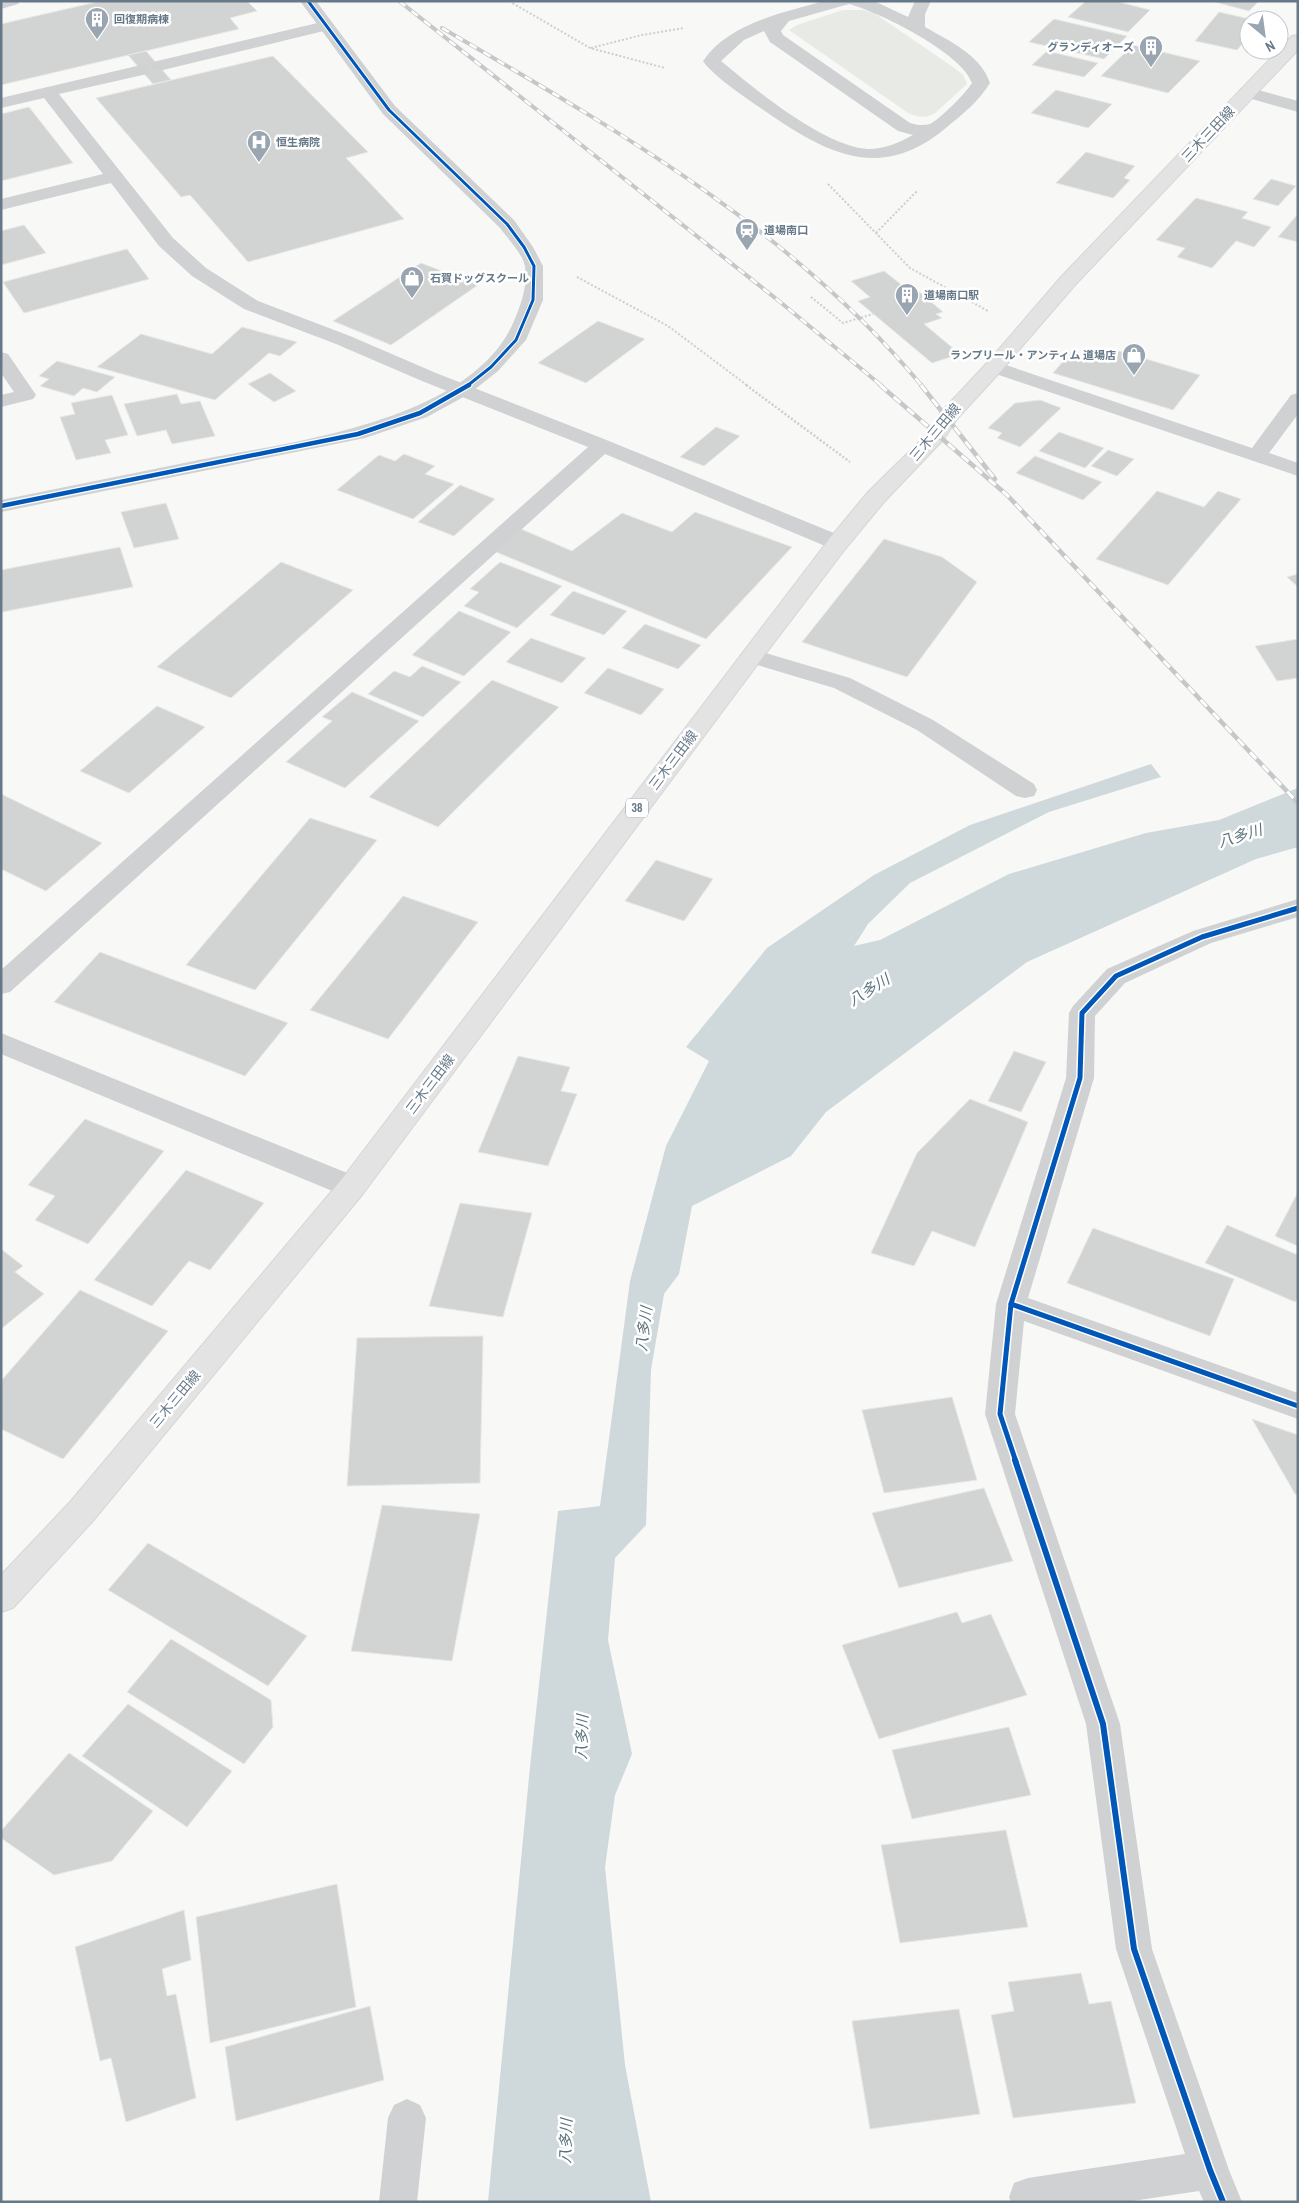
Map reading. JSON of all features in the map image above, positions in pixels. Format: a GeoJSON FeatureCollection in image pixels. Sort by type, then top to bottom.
{"type":"FeatureCollection","features":[{"type":"Feature","properties":{"kind":"main road","name":"三木三田線"},"geometry":{"type":"LineString","coordinates":[[1,1598],[81,1512],[352,1187],[838,544],[885,488],[937,435],[948,416],[994,367],[1068,281],[1298,40]]}},
{"type":"Feature","properties":{"kind":"street"},"geometry":{"type":"LineString","coordinates":[[1,4],[12,1]]}},
{"type":"Feature","properties":{"kind":"street"},"geometry":{"type":"LineString","coordinates":[[1,506],[358,434],[420,413],[462,390],[491,367],[516,340],[533,300],[534,266],[524,247],[507,224],[389,110],[308,1]]}},
{"type":"Feature","properties":{"kind":"street"},"geometry":{"type":"LineString","coordinates":[[843,1],[783,18],[738,36],[711,60],[749,93],[836,148],[869,154],[901,149],[936,128],[977,89],[981,83],[980,74],[968,62],[886,10],[854,1]]}},
{"type":"Feature","properties":{"kind":"street"},"geometry":{"type":"LineString","coordinates":[[917,29],[916,11],[923,1]]}},
{"type":"Feature","properties":{"kind":"street"},"geometry":{"type":"LineString","coordinates":[[783,18],[772,30],[776,38],[904,127],[918,130],[936,128]]}},
{"type":"Feature","properties":{"kind":"street"},"geometry":{"type":"LineString","coordinates":[[159,66],[326,26]]}},
{"type":"Feature","properties":{"kind":"street"},"geometry":{"type":"LineString","coordinates":[[1,103],[141,70]]}},
{"type":"Feature","properties":{"kind":"street"},"geometry":{"type":"LineString","coordinates":[[48,92],[166,242],[199,272],[251,305],[344,340],[462,390],[602,444],[838,544]]}},
{"type":"Feature","properties":{"kind":"street"},"geometry":{"type":"LineString","coordinates":[[1247,92],[1298,107]]}},
{"type":"Feature","properties":{"kind":"street"},"geometry":{"type":"LineString","coordinates":[[1,205],[114,177]]}},
{"type":"Feature","properties":{"kind":"street"},"geometry":{"type":"LineString","coordinates":[[1,358],[26,395],[1,401]]}},
{"type":"Feature","properties":{"kind":"street"},"geometry":{"type":"LineString","coordinates":[[994,367],[1298,470]]}},
{"type":"Feature","properties":{"kind":"street"},"geometry":{"type":"LineString","coordinates":[[1257,456],[1298,399]]}},
{"type":"Feature","properties":{"kind":"street"},"geometry":{"type":"LineString","coordinates":[[1,985],[602,444]]}},
{"type":"Feature","properties":{"kind":"street"},"geometry":{"type":"LineString","coordinates":[[752,656],[842,683],[925,724],[1025,790]]}},
{"type":"Feature","properties":{"kind":"street"},"geometry":{"type":"LineString","coordinates":[[1028,2197],[1216,2186],[1134,1949],[1103,1724],[1000,1414],[1011,1304],[1080,1078],[1082,1013],[1116,976],[1202,937],[1298,908]]}},
{"type":"Feature","properties":{"kind":"street"},"geometry":{"type":"LineString","coordinates":[[1,1043],[352,1187]]}},
{"type":"Feature","properties":{"kind":"street"},"geometry":{"type":"LineString","coordinates":[[1011,1304],[1298,1406]]}},
{"type":"Feature","properties":{"kind":"street"},"geometry":{"type":"LineString","coordinates":[[398,2202],[407,2118]]}},
{"type":"Feature","properties":{"kind":"path"},"geometry":{"type":"LineString","coordinates":[[509,1],[590,48],[665,68]]}},
{"type":"Feature","properties":{"kind":"path"},"geometry":{"type":"LineString","coordinates":[[590,48],[642,35],[684,28]]}},
{"type":"Feature","properties":{"kind":"path"},"geometry":{"type":"LineString","coordinates":[[827,183],[910,268],[994,314]]}},
{"type":"Feature","properties":{"kind":"path"},"geometry":{"type":"LineString","coordinates":[[876,233],[918,190]]}},
{"type":"Feature","properties":{"kind":"path"},"geometry":{"type":"LineString","coordinates":[[572,274],[668,326],[885,488]]}},
{"type":"Feature","properties":{"kind":"path"},"geometry":{"type":"LineString","coordinates":[[929,300],[954,293]]}},
{"type":"Feature","properties":{"kind":"path"},"geometry":{"type":"LineString","coordinates":[[811,297],[843,322],[873,314]]}},
{"type":"Feature","properties":{"kind":"shaded area"},"geometry":{"type":"Polygon","coordinates":[[[843,10],[863,10],[874,13],[953,67],[963,75],[967,84],[935,113],[925,117],[915,116],[789,30],[797,25],[843,10]]]}},
{"type":"Feature","properties":{"kind":"water","name":"八多川"},"geometry":{"type":"Polygon","coordinates":[[[1151,764],[1161,777],[1049,812],[910,883],[868,924],[854,946],[880,940],[1009,874],[1146,833],[1219,820],[1298,788],[1298,847],[1256,859],[1027,962],[826,1112],[791,1156],[692,1206],[679,1274],[664,1294],[651,1370],[646,1525],[615,1558],[608,1640],[632,1754],[615,1795],[605,1867],[625,2065],[651,2202],[488,2202],[530,1767],[558,1511],[600,1506],[630,1281],[666,1146],[709,1061],[686,1047],[767,948],[874,875],[970,825],[1151,764]]]}},
{"type":"Feature","properties":{"kind":"building","name":"回復期病棟"},"geometry":{"type":"Polygon","coordinates":[[[101,1],[247,1],[257,11],[230,18],[239,29],[1,85],[1,24],[101,1]]]}},
{"type":"Feature","properties":{"kind":"building"},"geometry":{"type":"Polygon","coordinates":[[[1086,1],[1115,1],[1150,10],[1128,32],[1068,17],[1086,1]]]}},
{"type":"Feature","properties":{"kind":"building"},"geometry":{"type":"Polygon","coordinates":[[[1211,1],[1259,1],[1250,10],[1211,1]]]}},
{"type":"Feature","properties":{"kind":"building"},"geometry":{"type":"Polygon","coordinates":[[[1219,12],[1239,17],[1239,48],[1237,50],[1195,41],[1219,12]]]}},
{"type":"Feature","properties":{"kind":"building"},"geometry":{"type":"Polygon","coordinates":[[[1054,19],[1127,36],[1104,59],[1029,42],[1054,19]]]}},
{"type":"Feature","properties":{"kind":"building","name":"グランディオーズ"},"geometry":{"type":"Polygon","coordinates":[[[1133,45],[1200,61],[1168,93],[1101,76],[1133,45]]]}},
{"type":"Feature","properties":{"kind":"building"},"geometry":{"type":"Polygon","coordinates":[[[146,51],[171,80],[153,84],[128,55],[146,51]]]}},
{"type":"Feature","properties":{"kind":"building"},"geometry":{"type":"Polygon","coordinates":[[[1047,51],[1098,63],[1084,77],[1032,65],[1047,51]]]}},
{"type":"Feature","properties":{"kind":"building","name":"恒生病院"},"geometry":{"type":"Polygon","coordinates":[[[273,56],[368,152],[346,158],[404,219],[248,262],[190,195],[181,197],[96,98],[273,56]]]}},
{"type":"Feature","properties":{"kind":"building"},"geometry":{"type":"Polygon","coordinates":[[[1056,90],[1112,104],[1088,128],[1031,113],[1056,90]]]}},
{"type":"Feature","properties":{"kind":"building"},"geometry":{"type":"Polygon","coordinates":[[[29,107],[73,163],[1,181],[1,114],[29,107]]]}},
{"type":"Feature","properties":{"kind":"building"},"geometry":{"type":"Polygon","coordinates":[[[1086,152],[1135,166],[1124,178],[1130,180],[1113,198],[1056,183],[1086,152]]]}},
{"type":"Feature","properties":{"kind":"building"},"geometry":{"type":"Polygon","coordinates":[[[1271,179],[1296,186],[1278,206],[1253,199],[1271,179]]]}},
{"type":"Feature","properties":{"kind":"building"},"geometry":{"type":"Polygon","coordinates":[[[1196,198],[1248,212],[1242,218],[1271,227],[1254,247],[1236,241],[1212,268],[1177,257],[1185,248],[1156,240],[1196,198]]]}},
{"type":"Feature","properties":{"kind":"building"},"geometry":{"type":"Polygon","coordinates":[[[1298,214],[1298,242],[1278,237],[1298,214]]]}},
{"type":"Feature","properties":{"kind":"building"},"geometry":{"type":"Polygon","coordinates":[[[24,225],[46,253],[1,265],[1,231],[24,225]]]}},
{"type":"Feature","properties":{"kind":"building"},"geometry":{"type":"Polygon","coordinates":[[[127,249],[149,279],[24,313],[3,282],[127,249]]]}},
{"type":"Feature","properties":{"kind":"building"},"geometry":{"type":"Polygon","coordinates":[[[421,263],[478,285],[391,345],[333,321],[421,263]]]}},
{"type":"Feature","properties":{"kind":"building","name":"道場南口駅"},"geometry":{"type":"Polygon","coordinates":[[[884,271],[903,286],[910,284],[943,312],[936,314],[942,318],[924,324],[960,354],[932,363],[858,301],[870,297],[851,281],[884,271]]]}},
{"type":"Feature","properties":{"kind":"building"},"geometry":{"type":"Polygon","coordinates":[[[598,321],[645,339],[586,383],[538,363],[598,321]]]}},
{"type":"Feature","properties":{"kind":"building"},"geometry":{"type":"Polygon","coordinates":[[[242,327],[297,342],[280,356],[269,353],[215,400],[97,367],[141,334],[212,354],[242,327]]]}},
{"type":"Feature","properties":{"kind":"building"},"geometry":{"type":"Polygon","coordinates":[[[1119,351],[1200,375],[1173,410],[1053,373],[1071,352],[1109,363],[1119,351]]]}},
{"type":"Feature","properties":{"kind":"building"},"geometry":{"type":"Polygon","coordinates":[[[57,361],[115,377],[97,392],[83,388],[74,396],[40,386],[49,379],[39,376],[57,361]]]}},
{"type":"Feature","properties":{"kind":"building"},"geometry":{"type":"Polygon","coordinates":[[[270,373],[296,391],[274,402],[248,384],[270,373]]]}},
{"type":"Feature","properties":{"kind":"building"},"geometry":{"type":"Polygon","coordinates":[[[177,394],[181,404],[200,401],[215,436],[172,444],[166,430],[137,436],[124,404],[177,394]]]}},
{"type":"Feature","properties":{"kind":"building"},"geometry":{"type":"Polygon","coordinates":[[[112,395],[128,435],[105,440],[111,453],[76,460],[60,417],[75,414],[71,403],[112,395]]]}},
{"type":"Feature","properties":{"kind":"building"},"geometry":{"type":"Polygon","coordinates":[[[1040,400],[1061,408],[1020,447],[997,438],[1002,433],[988,428],[1015,403],[1040,400]]]}},
{"type":"Feature","properties":{"kind":"building"},"geometry":{"type":"Polygon","coordinates":[[[716,427],[740,436],[704,466],[680,457],[716,427]]]}},
{"type":"Feature","properties":{"kind":"building"},"geometry":{"type":"Polygon","coordinates":[[[1059,432],[1104,448],[1085,468],[1039,451],[1059,432]]]}},
{"type":"Feature","properties":{"kind":"building"},"geometry":{"type":"Polygon","coordinates":[[[1108,450],[1134,459],[1117,476],[1091,466],[1108,450]]]}},
{"type":"Feature","properties":{"kind":"building"},"geometry":{"type":"Polygon","coordinates":[[[404,454],[435,466],[425,474],[454,484],[413,519],[337,490],[379,455],[395,461],[404,454]]]}},
{"type":"Feature","properties":{"kind":"building"},"geometry":{"type":"Polygon","coordinates":[[[1035,456],[1102,482],[1083,500],[1016,473],[1035,456]]]}},
{"type":"Feature","properties":{"kind":"building"},"geometry":{"type":"Polygon","coordinates":[[[460,485],[495,499],[454,536],[418,522],[460,485]]]}},
{"type":"Feature","properties":{"kind":"building"},"geometry":{"type":"Polygon","coordinates":[[[1157,491],[1204,507],[1218,491],[1241,499],[1168,585],[1096,559],[1157,491]]]}},
{"type":"Feature","properties":{"kind":"building"},"geometry":{"type":"Polygon","coordinates":[[[166,503],[179,539],[134,548],[121,512],[166,503]]]}},
{"type":"Feature","properties":{"kind":"building"},"geometry":{"type":"Polygon","coordinates":[[[695,512],[792,547],[706,639],[496,552],[521,529],[572,551],[622,513],[672,532],[695,512]]]}},
{"type":"Feature","properties":{"kind":"building"},"geometry":{"type":"Polygon","coordinates":[[[884,539],[942,557],[977,582],[907,677],[802,642],[884,539]]]}},
{"type":"Feature","properties":{"kind":"building"},"geometry":{"type":"Polygon","coordinates":[[[120,547],[133,587],[2,612],[1,570],[120,547]]]}},
{"type":"Feature","properties":{"kind":"building"},"geometry":{"type":"Polygon","coordinates":[[[281,562],[353,590],[231,698],[157,667],[281,562]]]}},
{"type":"Feature","properties":{"kind":"building"},"geometry":{"type":"Polygon","coordinates":[[[500,562],[562,586],[517,628],[464,606],[479,592],[470,589],[500,562]]]}},
{"type":"Feature","properties":{"kind":"building"},"geometry":{"type":"Polygon","coordinates":[[[1298,574],[1298,587],[1287,577],[1298,574]]]}},
{"type":"Feature","properties":{"kind":"building"},"geometry":{"type":"Polygon","coordinates":[[[573,591],[627,611],[604,635],[550,615],[573,591]]]}},
{"type":"Feature","properties":{"kind":"building"},"geometry":{"type":"Polygon","coordinates":[[[459,611],[511,632],[464,676],[412,655],[459,611]]]}},
{"type":"Feature","properties":{"kind":"building"},"geometry":{"type":"Polygon","coordinates":[[[645,624],[701,645],[678,669],[622,648],[645,624]]]}},
{"type":"Feature","properties":{"kind":"building"},"geometry":{"type":"Polygon","coordinates":[[[531,638],[586,658],[562,683],[506,662],[531,638]]]}},
{"type":"Feature","properties":{"kind":"building"},"geometry":{"type":"Polygon","coordinates":[[[1298,639],[1298,678],[1277,681],[1255,646],[1298,639]]]}},
{"type":"Feature","properties":{"kind":"building"},"geometry":{"type":"Polygon","coordinates":[[[422,666],[461,682],[423,717],[368,694],[394,671],[410,677],[422,666]]]}},
{"type":"Feature","properties":{"kind":"building"},"geometry":{"type":"Polygon","coordinates":[[[608,668],[664,689],[641,715],[584,693],[608,668]]]}},
{"type":"Feature","properties":{"kind":"building"},"geometry":{"type":"Polygon","coordinates":[[[492,680],[559,707],[438,827],[369,797],[492,680]]]}},
{"type":"Feature","properties":{"kind":"building"},"geometry":{"type":"Polygon","coordinates":[[[352,692],[419,721],[345,788],[286,762],[332,721],[322,717],[352,692]]]}},
{"type":"Feature","properties":{"kind":"building"},"geometry":{"type":"Polygon","coordinates":[[[157,706],[205,727],[129,793],[80,771],[157,706]]]}},
{"type":"Feature","properties":{"kind":"building"},"geometry":{"type":"Polygon","coordinates":[[[1,794],[102,843],[46,891],[1,869],[1,794]]]}},
{"type":"Feature","properties":{"kind":"building"},"geometry":{"type":"Polygon","coordinates":[[[310,818],[377,840],[255,990],[186,965],[310,818]]]}},
{"type":"Feature","properties":{"kind":"building"},"geometry":{"type":"Polygon","coordinates":[[[656,860],[713,879],[684,921],[625,901],[656,860]]]}},
{"type":"Feature","properties":{"kind":"building"},"geometry":{"type":"Polygon","coordinates":[[[403,896],[478,922],[388,1039],[310,1010],[403,896]]]}},
{"type":"Feature","properties":{"kind":"building"},"geometry":{"type":"Polygon","coordinates":[[[100,952],[288,1023],[245,1076],[54,1002],[100,952]]]}},
{"type":"Feature","properties":{"kind":"building"},"geometry":{"type":"Polygon","coordinates":[[[1014,1051],[1046,1062],[1021,1112],[988,1101],[1014,1051]]]}},
{"type":"Feature","properties":{"kind":"building"},"geometry":{"type":"Polygon","coordinates":[[[518,1056],[570,1067],[561,1091],[577,1094],[548,1166],[478,1152],[518,1056]]]}},
{"type":"Feature","properties":{"kind":"building"},"geometry":{"type":"Polygon","coordinates":[[[970,1099],[1028,1122],[975,1247],[932,1231],[914,1266],[871,1253],[917,1153],[970,1099]]]}},
{"type":"Feature","properties":{"kind":"building"},"geometry":{"type":"Polygon","coordinates":[[[85,1119],[164,1151],[88,1244],[35,1220],[55,1196],[28,1185],[85,1119]]]}},
{"type":"Feature","properties":{"kind":"building"},"geometry":{"type":"Polygon","coordinates":[[[186,1170],[264,1203],[210,1270],[189,1261],[152,1306],[94,1280],[186,1170]]]}},
{"type":"Feature","properties":{"kind":"building"},"geometry":{"type":"Polygon","coordinates":[[[1298,1192],[1298,1246],[1275,1236],[1298,1192]]]}},
{"type":"Feature","properties":{"kind":"building"},"geometry":{"type":"Polygon","coordinates":[[[460,1203],[532,1213],[503,1317],[429,1306],[460,1203]]]}},
{"type":"Feature","properties":{"kind":"building"},"geometry":{"type":"Polygon","coordinates":[[[1227,1225],[1298,1255],[1298,1298],[1295,1302],[1205,1263],[1227,1225]]]}},
{"type":"Feature","properties":{"kind":"building"},"geometry":{"type":"Polygon","coordinates":[[[1093,1228],[1234,1279],[1210,1336],[1067,1283],[1093,1228]]]}},
{"type":"Feature","properties":{"kind":"building"},"geometry":{"type":"Polygon","coordinates":[[[1,1249],[23,1266],[15,1272],[44,1294],[1,1329],[1,1249]]]}},
{"type":"Feature","properties":{"kind":"building"},"geometry":{"type":"Polygon","coordinates":[[[80,1290],[168,1331],[63,1459],[1,1429],[1,1381],[80,1290]]]}},
{"type":"Feature","properties":{"kind":"building"},"geometry":{"type":"Polygon","coordinates":[[[483,1336],[480,1483],[347,1486],[357,1338],[483,1336]]]}},
{"type":"Feature","properties":{"kind":"building"},"geometry":{"type":"Polygon","coordinates":[[[952,1397],[977,1480],[884,1493],[862,1410],[952,1397]]]}},
{"type":"Feature","properties":{"kind":"building"},"geometry":{"type":"Polygon","coordinates":[[[1252,1419],[1298,1435],[1298,1495],[1295,1494],[1252,1419]]]}},
{"type":"Feature","properties":{"kind":"building"},"geometry":{"type":"Polygon","coordinates":[[[984,1488],[1013,1561],[899,1588],[872,1513],[984,1488]]]}},
{"type":"Feature","properties":{"kind":"building"},"geometry":{"type":"Polygon","coordinates":[[[382,1505],[480,1514],[452,1661],[351,1651],[382,1505]]]}},
{"type":"Feature","properties":{"kind":"building"},"geometry":{"type":"Polygon","coordinates":[[[148,1543],[307,1636],[268,1686],[108,1590],[148,1543]]]}},
{"type":"Feature","properties":{"kind":"building"},"geometry":{"type":"Polygon","coordinates":[[[957,1612],[962,1623],[991,1614],[1027,1695],[879,1739],[842,1645],[957,1612]]]}},
{"type":"Feature","properties":{"kind":"building"},"geometry":{"type":"Polygon","coordinates":[[[171,1639],[271,1700],[273,1727],[244,1764],[127,1692],[171,1639]]]}},
{"type":"Feature","properties":{"kind":"building"},"geometry":{"type":"Polygon","coordinates":[[[128,1704],[232,1771],[187,1827],[82,1756],[128,1704]]]}},
{"type":"Feature","properties":{"kind":"building"},"geometry":{"type":"Polygon","coordinates":[[[1009,1727],[1031,1795],[912,1819],[892,1750],[1009,1727]]]}},
{"type":"Feature","properties":{"kind":"building"},"geometry":{"type":"Polygon","coordinates":[[[69,1753],[153,1811],[112,1861],[54,1875],[1,1838],[1,1831],[69,1753]]]}},
{"type":"Feature","properties":{"kind":"building"},"geometry":{"type":"Polygon","coordinates":[[[1006,1830],[1028,1927],[900,1943],[881,1845],[1006,1830]]]}},
{"type":"Feature","properties":{"kind":"building"},"geometry":{"type":"Polygon","coordinates":[[[337,1884],[356,2007],[210,2043],[196,1917],[337,1884]]]}},
{"type":"Feature","properties":{"kind":"building"},"geometry":{"type":"Polygon","coordinates":[[[184,1910],[191,1960],[162,1969],[167,1996],[176,1994],[196,2098],[126,2122],[111,2058],[100,2061],[75,1947],[184,1910]]]}},
{"type":"Feature","properties":{"kind":"building"},"geometry":{"type":"Polygon","coordinates":[[[1081,1973],[1089,2004],[1111,2001],[1136,2103],[1013,2118],[991,2015],[1014,2011],[1008,1982],[1081,1973]]]}},
{"type":"Feature","properties":{"kind":"building"},"geometry":{"type":"Polygon","coordinates":[[[370,2006],[384,2080],[236,2121],[225,2047],[370,2006]]]}},
{"type":"Feature","properties":{"kind":"building"},"geometry":{"type":"Polygon","coordinates":[[[959,2009],[980,2114],[870,2129],[852,2021],[959,2009]]]}},
{"type":"Feature","properties":{"kind":"railway"},"geometry":{"type":"LineString","coordinates":[[399,1],[779,301],[882,386]]}},
{"type":"Feature","properties":{"kind":"railway"},"geometry":{"type":"LineString","coordinates":[[442,28],[636,144],[759,230],[816,278],[871,330],[922,386]]}},
{"type":"Feature","properties":{"kind":"railway"},"geometry":{"type":"LineString","coordinates":[[880,385],[1007,495],[1298,803]]}},
{"type":"Feature","properties":{"kind":"railway"},"geometry":{"type":"LineString","coordinates":[[921,385],[995,479]]}},
{"type":"Feature","properties":{"kind":"cycle path"},"geometry":{"type":"LineString","coordinates":[[1,506],[358,434],[420,413],[462,390],[491,367],[516,340],[533,300],[534,266],[524,247],[507,224],[389,110],[308,1]]}},
{"type":"Feature","properties":{"kind":"cycle path"},"geometry":{"type":"LineString","coordinates":[[1298,908],[1202,937],[1116,976],[1082,1013],[1080,1078],[1011,1304],[1298,1406]]}},
{"type":"Feature","properties":{"kind":"cycle path"},"geometry":{"type":"LineString","coordinates":[[1011,1304],[1000,1414],[1103,1724],[1134,1949],[1210,2170],[1223,2202]]}},
{"type":"Feature","properties":{"kind":"place","name":"回復期病棟"},"geometry":{"type":"Point","coordinates":[97,40]}},
{"type":"Feature","properties":{"kind":"place","name":"グランディオーズ"},"geometry":{"type":"Point","coordinates":[1151,68]}},
{"type":"Feature","properties":{"kind":"place","name":"恒生病院"},"geometry":{"type":"Point","coordinates":[259,163]}},
{"type":"Feature","properties":{"kind":"place","name":"道場南口"},"geometry":{"type":"Point","coordinates":[747,251]}},
{"type":"Feature","properties":{"kind":"place","name":"石賀ドッグスクール"},"geometry":{"type":"Point","coordinates":[412,299]}},
{"type":"Feature","properties":{"kind":"place","name":"道場南口駅"},"geometry":{"type":"Point","coordinates":[907,316]}},
{"type":"Feature","properties":{"kind":"place","name":"ランプリール・アンティム 道場店"},"geometry":{"type":"Point","coordinates":[1134,376]}}]}
